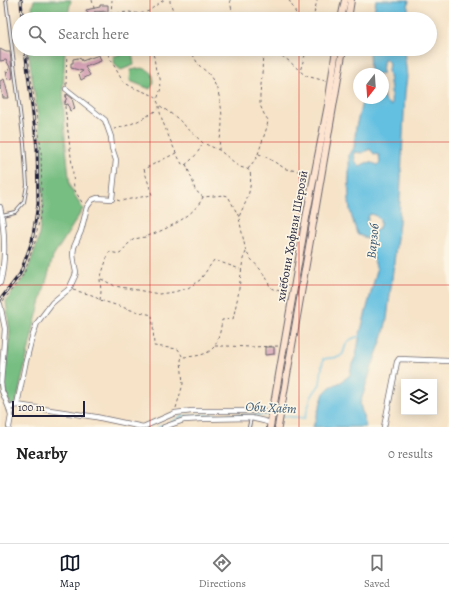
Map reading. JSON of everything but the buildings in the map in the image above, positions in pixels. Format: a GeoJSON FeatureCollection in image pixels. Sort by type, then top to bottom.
{"type":"FeatureCollection","features":[{"type":"Feature","properties":{"kind":"main road"},"geometry":{"type":"LineString","coordinates":[[342,12],[345,0]]}},
{"type":"Feature","properties":{"kind":"main road"},"geometry":{"type":"LineString","coordinates":[[349,12],[351,0]]}},
{"type":"Feature","properties":{"kind":"main road","name":"хиёбони Ҳофизи Шерозӣ"},"geometry":{"type":"LineString","coordinates":[[270,424],[335,56]]}},
{"type":"Feature","properties":{"kind":"main road","name":"хиёбони Ҳофизи Шерозӣ"},"geometry":{"type":"LineString","coordinates":[[279,424],[342,56]]}},
{"type":"Feature","properties":{"kind":"street"},"geometry":{"type":"LineString","coordinates":[[17,405],[30,341],[37,323],[52,303],[69,289],[76,272],[73,254],[74,247],[87,207],[92,200],[96,198],[112,199],[116,160],[112,148],[111,137],[105,120],[66,89]]}},
{"type":"Feature","properties":{"kind":"street"},"geometry":{"type":"LineString","coordinates":[[0,207],[4,250],[0,283]]}},
{"type":"Feature","properties":{"kind":"street"},"geometry":{"type":"LineString","coordinates":[[0,304],[5,329],[1,383],[2,391],[11,416],[9,427]]}},
{"type":"Feature","properties":{"kind":"street"},"geometry":{"type":"LineString","coordinates":[[384,427],[396,362],[399,360],[449,361]]}},
{"type":"Feature","properties":{"kind":"street"},"geometry":{"type":"LineString","coordinates":[[9,408],[17,405],[96,417],[143,427],[175,413],[192,411],[272,412]]}},
{"type":"Feature","properties":{"kind":"street"},"geometry":{"type":"LineString","coordinates":[[165,427],[184,420],[202,419],[251,418],[270,424]]}},
{"type":"Feature","properties":{"kind":"lane"},"geometry":{"type":"LineString","coordinates":[[6,0],[12,48]]}},
{"type":"Feature","properties":{"kind":"lane"},"geometry":{"type":"LineString","coordinates":[[2,216],[15,212],[24,202],[27,185],[24,144],[13,56]]}},
{"type":"Feature","properties":{"kind":"lane"},"geometry":{"type":"LineString","coordinates":[[249,427],[251,418]]}},
{"type":"Feature","properties":{"kind":"path"},"geometry":{"type":"LineString","coordinates":[[22,0],[23,12]]}},
{"type":"Feature","properties":{"kind":"path"},"geometry":{"type":"LineString","coordinates":[[92,0],[95,12]]}},
{"type":"Feature","properties":{"kind":"path"},"geometry":{"type":"LineString","coordinates":[[111,12],[112,0]]}},
{"type":"Feature","properties":{"kind":"path"},"geometry":{"type":"LineString","coordinates":[[146,12],[164,0]]}},
{"type":"Feature","properties":{"kind":"path"},"geometry":{"type":"LineString","coordinates":[[170,0],[174,12]]}},
{"type":"Feature","properties":{"kind":"path"},"geometry":{"type":"LineString","coordinates":[[230,0],[234,12]]}},
{"type":"Feature","properties":{"kind":"path"},"geometry":{"type":"LineString","coordinates":[[289,0],[295,12]]}},
{"type":"Feature","properties":{"kind":"path"},"geometry":{"type":"LineString","coordinates":[[314,12],[317,0]]}},
{"type":"Feature","properties":{"kind":"path"},"geometry":{"type":"LineString","coordinates":[[0,304],[24,274],[35,242],[42,205],[41,148],[28,56]]}},
{"type":"Feature","properties":{"kind":"path"},"geometry":{"type":"LineString","coordinates":[[67,56],[65,107],[74,189],[81,202],[87,207]]}},
{"type":"Feature","properties":{"kind":"path"},"geometry":{"type":"LineString","coordinates":[[109,56],[123,82],[155,96],[176,153],[182,164],[186,164],[195,190],[203,197],[228,196],[239,218],[246,252],[267,279],[270,287],[293,294]]}},
{"type":"Feature","properties":{"kind":"path"},"geometry":{"type":"LineString","coordinates":[[154,56],[156,71],[160,78],[161,88],[157,101]]}},
{"type":"Feature","properties":{"kind":"path"},"geometry":{"type":"LineString","coordinates":[[194,56],[199,66],[208,72],[217,87],[220,98],[222,133],[219,150]]}},
{"type":"Feature","properties":{"kind":"path"},"geometry":{"type":"LineString","coordinates":[[247,169],[257,157],[268,120],[260,105],[263,56]]}},
{"type":"Feature","properties":{"kind":"path"},"geometry":{"type":"LineString","coordinates":[[282,56],[306,76],[331,82]]}},
{"type":"Feature","properties":{"kind":"path"},"geometry":{"type":"LineString","coordinates":[[300,71],[305,56]]}},
{"type":"Feature","properties":{"kind":"path"},"geometry":{"type":"LineString","coordinates":[[159,105],[177,118],[203,144],[219,150],[240,167],[250,171],[250,186],[239,218]]}},
{"type":"Feature","properties":{"kind":"path"},"geometry":{"type":"LineString","coordinates":[[109,130],[121,128],[159,110]]}},
{"type":"Feature","properties":{"kind":"path"},"geometry":{"type":"LineString","coordinates":[[186,164],[198,153],[203,144]]}},
{"type":"Feature","properties":{"kind":"path"},"geometry":{"type":"LineString","coordinates":[[112,199],[120,201],[152,195],[144,169],[176,153]]}},
{"type":"Feature","properties":{"kind":"path"},"geometry":{"type":"LineString","coordinates":[[258,153],[286,169],[314,173]]}},
{"type":"Feature","properties":{"kind":"path"},"geometry":{"type":"LineString","coordinates":[[100,300],[100,279],[109,252],[120,254],[132,240],[161,231],[186,217],[196,208],[203,197]]}},
{"type":"Feature","properties":{"kind":"path"},"geometry":{"type":"LineString","coordinates":[[182,357],[198,356],[206,354],[212,350],[217,341],[222,320],[233,319],[238,296],[241,269],[246,252]]}},
{"type":"Feature","properties":{"kind":"path"},"geometry":{"type":"LineString","coordinates":[[100,279],[115,286],[159,294],[188,288],[200,280],[214,260],[241,269]]}},
{"type":"Feature","properties":{"kind":"path"},"geometry":{"type":"LineString","coordinates":[[69,289],[92,295],[100,300],[131,310],[152,315],[154,346],[178,349],[182,357],[183,384],[175,413]]}},
{"type":"Feature","properties":{"kind":"path"},"geometry":{"type":"LineString","coordinates":[[214,346],[284,346]]}},
{"type":"Feature","properties":{"kind":"green space"},"geometry":{"type":"Polygon","coordinates":[[[34,0],[71,0],[68,12],[33,12],[32,7],[34,0]]]}},
{"type":"Feature","properties":{"kind":"green space"},"geometry":{"type":"Polygon","coordinates":[[[29,56],[65,56],[63,87],[65,137],[70,187],[83,209],[53,257],[35,322],[16,404],[11,405],[3,390],[10,333],[6,301],[26,275],[38,241],[43,205],[42,145],[29,56]]]}},
{"type":"Feature","properties":{"kind":"green space"},"geometry":{"type":"Polygon","coordinates":[[[113,56],[133,56],[134,65],[121,70],[115,65],[113,56]]]}},
{"type":"Feature","properties":{"kind":"green space"},"geometry":{"type":"Polygon","coordinates":[[[142,68],[150,71],[152,75],[154,83],[150,89],[130,81],[131,70],[142,68]]]}},
{"type":"Feature","properties":{"kind":"water"},"geometry":{"type":"Polygon","coordinates":[[[376,0],[409,0],[409,12],[374,12],[376,0]]]}},
{"type":"Feature","properties":{"kind":"water","name":"Варзоб"},"geometry":{"type":"Polygon","coordinates":[[[369,56],[405,56],[407,77],[399,222],[387,319],[383,336],[360,404],[366,427],[313,427],[324,393],[330,387],[341,382],[350,375],[377,270],[368,239],[357,234],[351,212],[349,202],[349,155],[354,148],[356,127],[362,104],[389,104],[391,106],[389,63],[385,58],[382,68],[370,68],[369,56]],[[370,149],[362,153],[354,152],[355,161],[360,166],[367,163],[378,165],[380,163],[379,155],[374,154],[370,149]],[[371,214],[369,215],[366,224],[373,231],[378,230],[380,220],[371,214]]]}},
{"type":"Feature","properties":{"kind":"waterway","name":"Оби Ҳаёт"},"geometry":{"type":"LineString","coordinates":[[282,416],[305,418],[311,397],[320,384],[323,359],[339,357],[343,354],[348,342],[353,338],[360,336]]}},
{"type":"Feature","properties":{"kind":"waterway","name":"Оби Ҳаёт"},"geometry":{"type":"LineString","coordinates":[[168,424],[183,416],[270,415]]}},
{"type":"Feature","properties":{"kind":"waterway","name":"Оби Ҳаёт"},"geometry":{"type":"LineString","coordinates":[[158,427],[164,425]]}},
{"type":"Feature","properties":{"kind":"railway"},"geometry":{"type":"LineString","coordinates":[[21,0],[22,12]]}},
{"type":"Feature","properties":{"kind":"railway"},"geometry":{"type":"LineString","coordinates":[[0,300],[20,274],[32,241],[38,204],[37,148],[26,56]]}}]}
